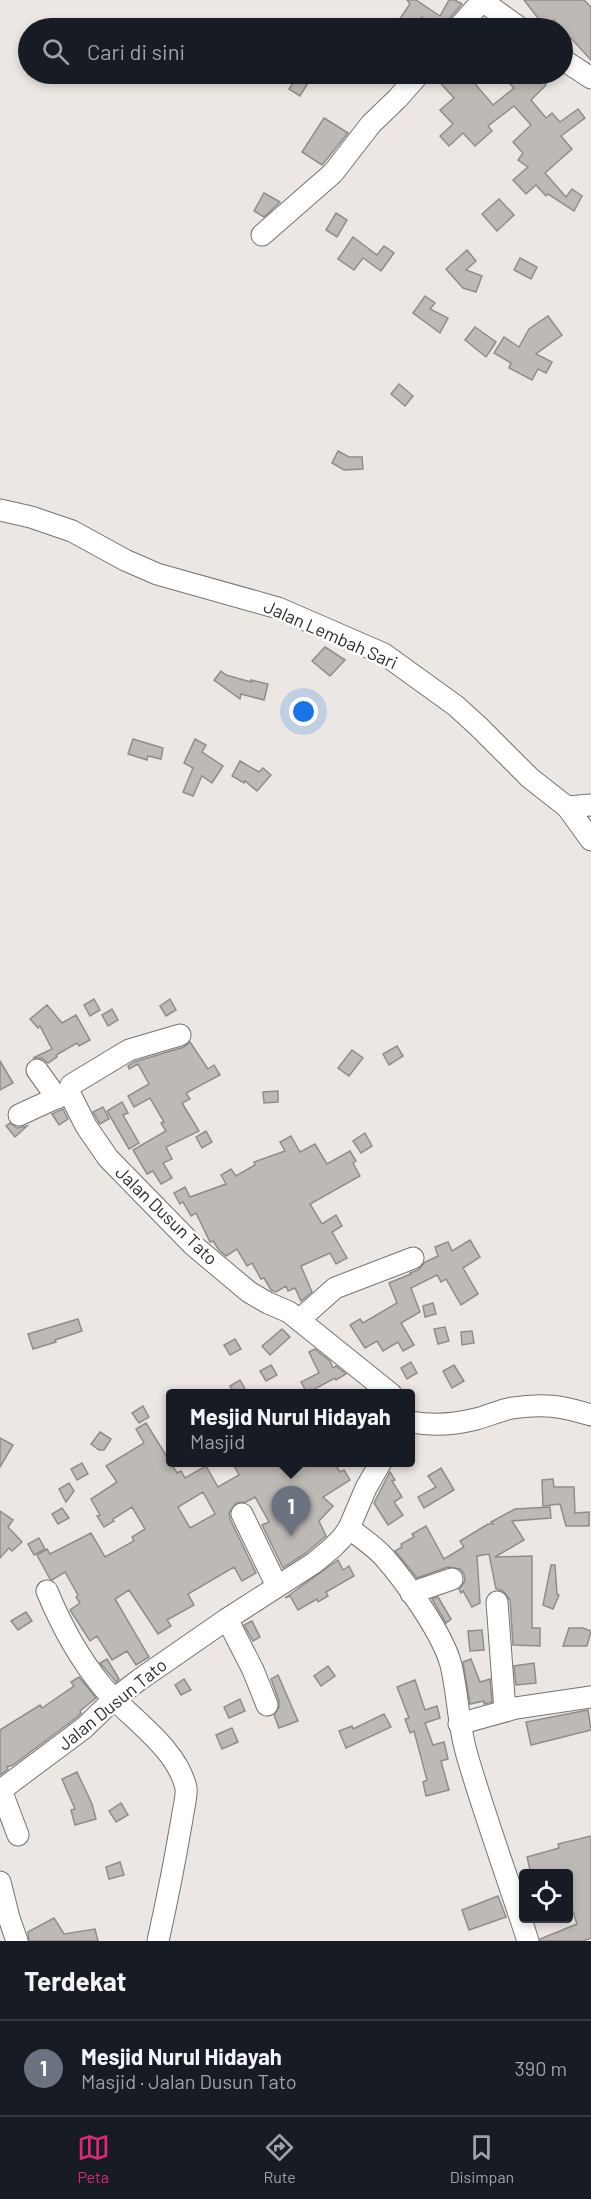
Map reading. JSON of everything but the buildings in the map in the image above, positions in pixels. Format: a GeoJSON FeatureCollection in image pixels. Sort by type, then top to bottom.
{"type":"FeatureCollection","features":[{"type":"Feature","properties":{"kind":"street"},"geometry":{"type":"LineString","coordinates":[[467,18],[482,1],[506,18]]}},
{"type":"Feature","properties":{"kind":"street"},"geometry":{"type":"LineString","coordinates":[[573,66],[591,78]]}},
{"type":"Feature","properties":{"kind":"street"},"geometry":{"type":"LineString","coordinates":[[262,236],[333,173],[371,124],[410,84]]}},
{"type":"Feature","properties":{"kind":"street","name":"Jalan Lembah Sari"},"geometry":{"type":"LineString","coordinates":[[0,510],[31,517],[72,531],[125,560],[158,574],[278,608],[384,654],[456,706],[530,778],[567,807],[591,840]]}},
{"type":"Feature","properties":{"kind":"street"},"geometry":{"type":"LineString","coordinates":[[567,807],[591,805]]}},
{"type":"Feature","properties":{"kind":"street"},"geometry":{"type":"LineString","coordinates":[[19,1115],[63,1095],[71,1085],[120,1054],[143,1044],[180,1035]]}},
{"type":"Feature","properties":{"kind":"street","name":"Jalan Dusun Tato"},"geometry":{"type":"LineString","coordinates":[[37,1070],[63,1095],[96,1143],[142,1195],[193,1245],[249,1292],[289,1312],[385,1389]]}},
{"type":"Feature","properties":{"kind":"street"},"geometry":{"type":"LineString","coordinates":[[299,1320],[335,1288],[413,1258]]}},
{"type":"Feature","properties":{"kind":"street"},"geometry":{"type":"LineString","coordinates":[[415,1423],[430,1425],[475,1420],[510,1408],[536,1405],[560,1405],[591,1414]]}},
{"type":"Feature","properties":{"kind":"street","name":"Jalan Dusun Tato"},"geometry":{"type":"LineString","coordinates":[[18,1835],[0,1790],[84,1728],[114,1699],[227,1618],[314,1563],[342,1538],[349,1528],[366,1488],[378,1467]]}},
{"type":"Feature","properties":{"kind":"street"},"geometry":{"type":"LineString","coordinates":[[242,1514],[277,1587]]}},
{"type":"Feature","properties":{"kind":"street"},"geometry":{"type":"LineString","coordinates":[[349,1528],[382,1555],[411,1593],[445,1650],[451,1665],[459,1724],[467,1756],[528,1941]]}},
{"type":"Feature","properties":{"kind":"street"},"geometry":{"type":"LineString","coordinates":[[411,1593],[452,1579]]}},
{"type":"Feature","properties":{"kind":"street"},"geometry":{"type":"LineString","coordinates":[[47,1591],[57,1615],[83,1662],[114,1699],[162,1747],[180,1769],[186,1790],[158,1941]]}},
{"type":"Feature","properties":{"kind":"street"},"geometry":{"type":"LineString","coordinates":[[497,1602],[505,1711]]}},
{"type":"Feature","properties":{"kind":"street"},"geometry":{"type":"LineString","coordinates":[[227,1618],[253,1670],[267,1705]]}},
{"type":"Feature","properties":{"kind":"street"},"geometry":{"type":"LineString","coordinates":[[459,1724],[544,1703],[591,1697]]}},
{"type":"Feature","properties":{"kind":"street"},"geometry":{"type":"LineString","coordinates":[[1,1892],[17,1941]]}},
{"type":"Feature","properties":{"kind":"place","name":"Mesjid Nurul Hidayah"},"geometry":{"type":"Point","coordinates":[291,1536]}}]}
